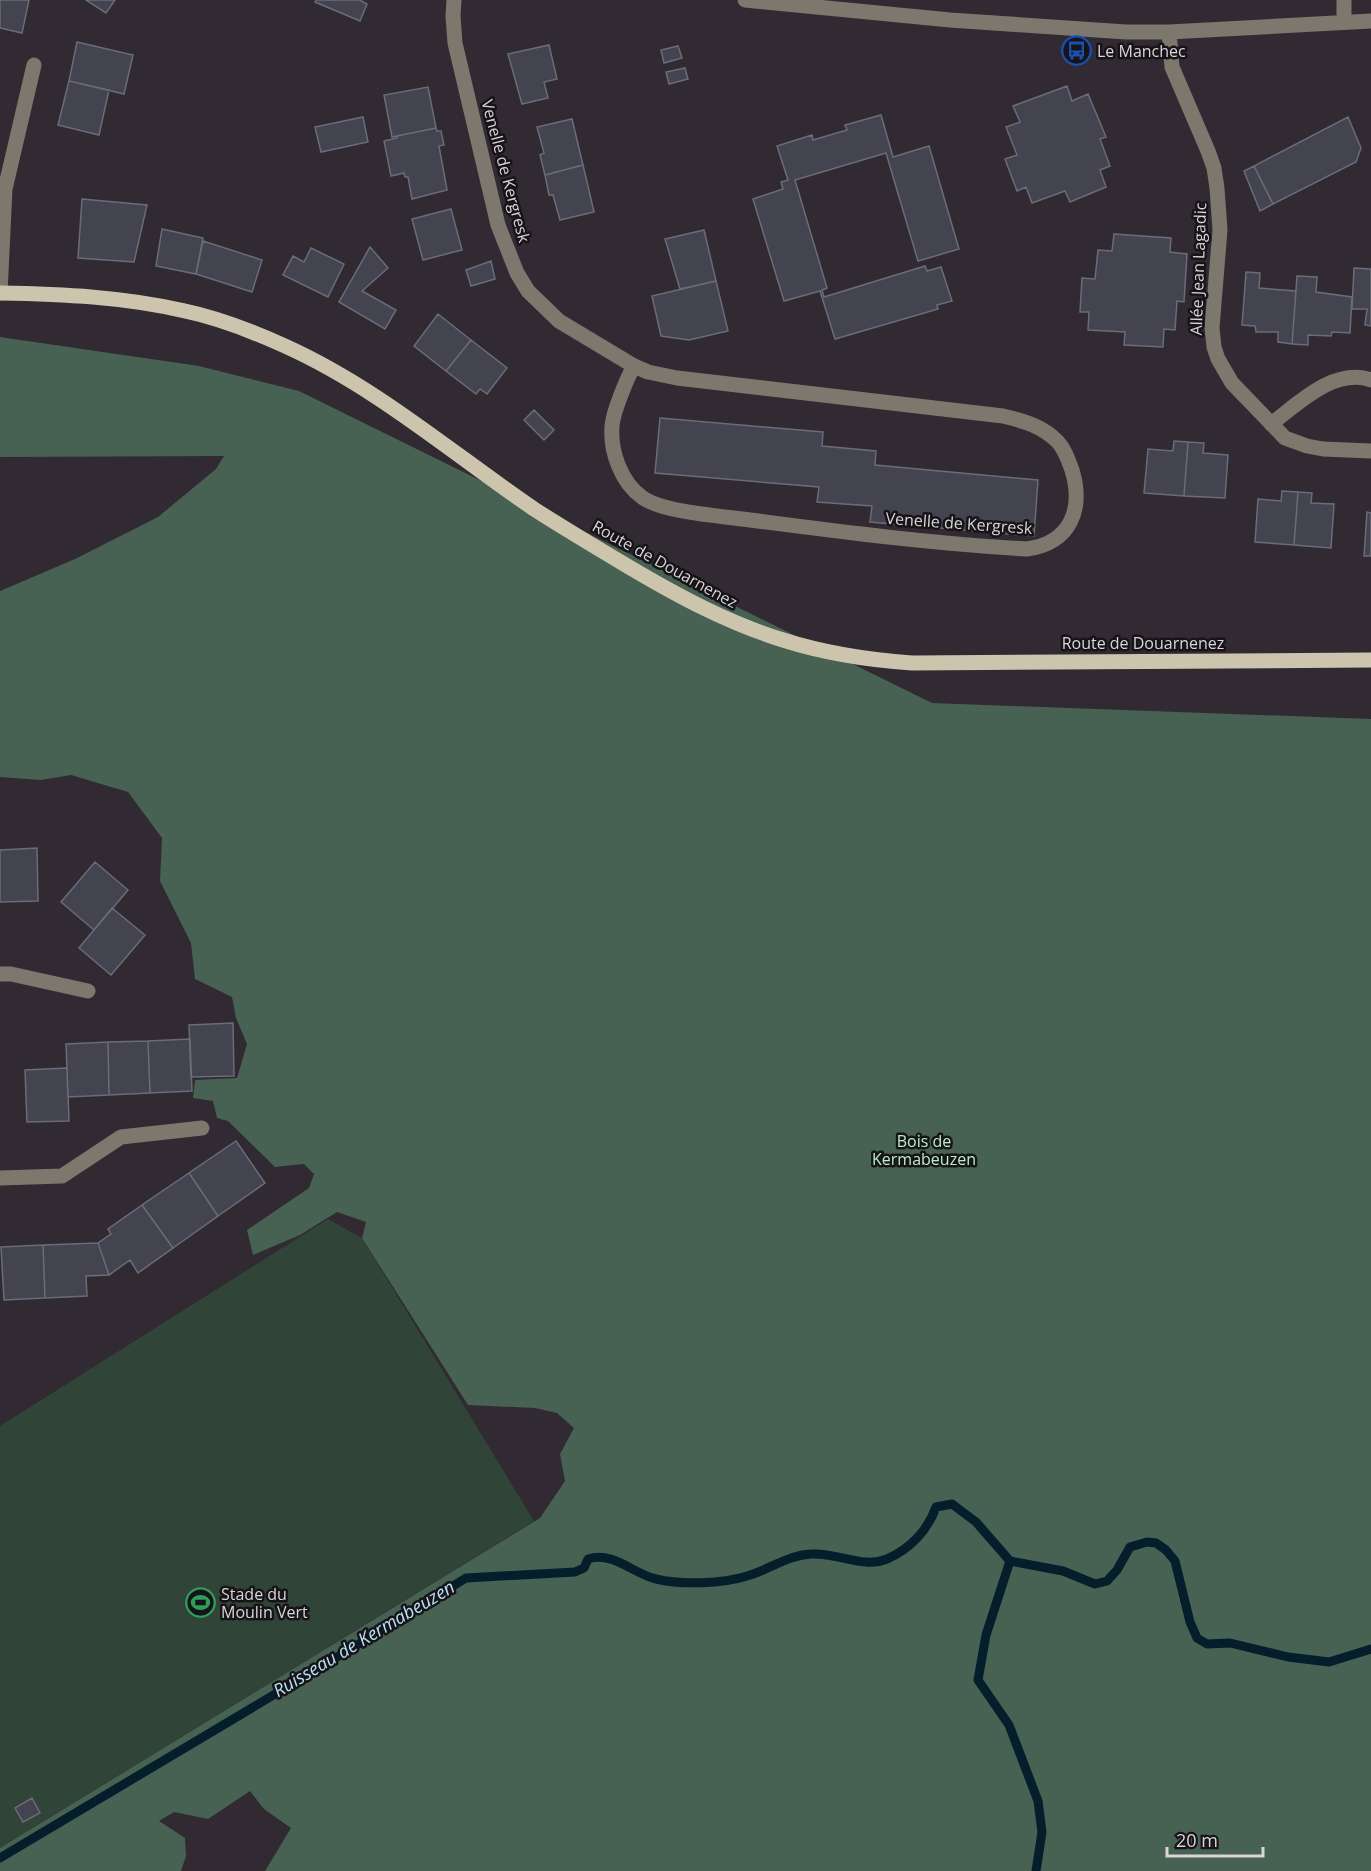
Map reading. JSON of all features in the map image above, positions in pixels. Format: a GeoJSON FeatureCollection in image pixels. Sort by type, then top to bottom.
{"type":"FeatureCollection","features":[{"type":"Feature","properties":{"kind":"main road","name":"Route de Douarnenez"},"geometry":{"type":"LineString","coordinates":[[0,292],[108,298],[185,311],[223,322],[287,347],[364,389],[435,436],[534,508],[621,562],[697,606],[730,621],[783,640],[848,655],[912,663],[1371,660]]}},
{"type":"Feature","properties":{"kind":"street","name":"Venelle de Kergresk"},"geometry":{"type":"LineString","coordinates":[[454,0],[453,16],[457,52],[498,225],[528,291],[559,321],[633,366],[648,372],[677,378],[1003,416],[1026,422],[1045,430],[1059,443],[1067,457],[1076,489],[1076,505],[1072,519],[1056,540],[1043,547],[1027,549],[835,531],[712,515],[654,503],[643,498],[630,486],[620,470],[612,442],[612,424],[633,366]]}},
{"type":"Feature","properties":{"kind":"street"},"geometry":{"type":"LineString","coordinates":[[745,0],[798,2],[1059,28],[1126,32],[1169,32],[1371,21]]}},
{"type":"Feature","properties":{"kind":"street"},"geometry":{"type":"LineString","coordinates":[[1344,0],[1344,22]]}},
{"type":"Feature","properties":{"kind":"street","name":"Allée Jean Lagadic"},"geometry":{"type":"LineString","coordinates":[[1169,32],[1172,67],[1208,151],[1214,168],[1217,188],[1220,230],[1212,328],[1218,359],[1232,383],[1286,438],[1307,446],[1371,451]]}},
{"type":"Feature","properties":{"kind":"street"},"geometry":{"type":"LineString","coordinates":[[0,292],[5,189],[34,65]]}},
{"type":"Feature","properties":{"kind":"street"},"geometry":{"type":"LineString","coordinates":[[1271,424],[1334,381],[1352,377],[1371,380]]}},
{"type":"Feature","properties":{"kind":"street"},"geometry":{"type":"LineString","coordinates":[[0,974],[11,974],[88,991]]}},
{"type":"Feature","properties":{"kind":"street"},"geometry":{"type":"LineString","coordinates":[[0,1178],[62,1176],[122,1137],[202,1128]]}},
{"type":"Feature","properties":{"kind":"green space","name":"Bois de Kermabeuzen"},"geometry":{"type":"Polygon","coordinates":[[[0,337],[199,366],[299,391],[932,703],[1371,719],[1371,1871],[265,1871],[291,1828],[264,1809],[250,1791],[208,1819],[174,1812],[159,1821],[185,1838],[186,1856],[181,1871],[0,1871],[0,1848],[540,1518],[565,1481],[560,1454],[574,1428],[557,1413],[535,1408],[468,1405],[362,1238],[366,1222],[337,1212],[300,1235],[253,1255],[247,1230],[309,1188],[314,1174],[304,1164],[275,1167],[228,1121],[217,1118],[213,1101],[193,1098],[195,1080],[237,1078],[247,1044],[236,1018],[232,997],[195,979],[191,943],[160,881],[162,838],[128,792],[71,775],[41,780],[0,777],[0,591],[75,559],[158,517],[216,469],[224,456],[0,457],[0,337]]]}},
{"type":"Feature","properties":{"kind":"green space","name":"Stade du Moulin Vert"},"geometry":{"type":"Polygon","coordinates":[[[328,1219],[362,1238],[534,1521],[0,1848],[0,1426],[328,1219]]]}},
{"type":"Feature","properties":{"kind":"building"},"geometry":{"type":"Polygon","coordinates":[[[0,0],[29,0],[22,33],[0,28],[0,0]]]}},
{"type":"Feature","properties":{"kind":"building"},"geometry":{"type":"Polygon","coordinates":[[[86,0],[115,0],[106,13],[86,0]]]}},
{"type":"Feature","properties":{"kind":"building"},"geometry":{"type":"Polygon","coordinates":[[[316,0],[360,0],[367,4],[360,21],[315,2],[316,0]]]}},
{"type":"Feature","properties":{"kind":"building"},"geometry":{"type":"Polygon","coordinates":[[[77,42],[133,55],[124,94],[69,81],[77,42]]]}},
{"type":"Feature","properties":{"kind":"building"},"geometry":{"type":"Polygon","coordinates":[[[549,45],[557,79],[544,82],[548,98],[522,104],[508,54],[549,45]]]}},
{"type":"Feature","properties":{"kind":"building"},"geometry":{"type":"Polygon","coordinates":[[[678,46],[682,58],[664,63],[661,50],[678,46]]]}},
{"type":"Feature","properties":{"kind":"building"},"geometry":{"type":"Polygon","coordinates":[[[685,68],[688,79],[669,84],[666,72],[685,68]]]}},
{"type":"Feature","properties":{"kind":"building"},"geometry":{"type":"Polygon","coordinates":[[[69,81],[109,90],[99,135],[58,125],[69,81]]]}},
{"type":"Feature","properties":{"kind":"building"},"geometry":{"type":"Polygon","coordinates":[[[1067,86],[1072,101],[1088,94],[1106,137],[1100,139],[1110,166],[1100,170],[1106,187],[1070,202],[1065,191],[1032,203],[1026,187],[1017,191],[1005,159],[1017,155],[1006,127],[1020,122],[1013,106],[1067,86]]]}},
{"type":"Feature","properties":{"kind":"building"},"geometry":{"type":"Polygon","coordinates":[[[428,87],[436,128],[392,137],[384,95],[428,87]]]}},
{"type":"Feature","properties":{"kind":"building"},"geometry":{"type":"Polygon","coordinates":[[[881,115],[893,157],[929,146],[959,249],[918,261],[886,153],[795,180],[827,288],[822,290],[824,297],[925,266],[927,271],[941,267],[952,301],[937,305],[938,309],[835,339],[820,291],[784,301],[753,199],[783,189],[781,182],[788,180],[777,146],[812,135],[813,140],[847,130],[845,125],[881,115]]]}},
{"type":"Feature","properties":{"kind":"building"},"geometry":{"type":"Polygon","coordinates":[[[363,117],[368,142],[321,152],[315,127],[363,117]]]}},
{"type":"Feature","properties":{"kind":"building"},"geometry":{"type":"Polygon","coordinates":[[[1348,117],[1361,148],[1356,162],[1273,204],[1254,166],[1348,117]]]}},
{"type":"Feature","properties":{"kind":"building"},"geometry":{"type":"Polygon","coordinates":[[[572,119],[583,165],[545,175],[540,155],[544,153],[537,127],[572,119]]]}},
{"type":"Feature","properties":{"kind":"building"},"geometry":{"type":"Polygon","coordinates":[[[436,128],[437,131],[441,131],[444,145],[439,146],[447,190],[412,199],[408,177],[405,177],[404,173],[391,176],[384,141],[436,128]]]}},
{"type":"Feature","properties":{"kind":"building"},"geometry":{"type":"Polygon","coordinates":[[[583,165],[594,212],[560,220],[553,195],[549,195],[545,175],[583,165]]]}},
{"type":"Feature","properties":{"kind":"building"},"geometry":{"type":"Polygon","coordinates":[[[1254,166],[1273,204],[1260,211],[1244,171],[1254,166]]]}},
{"type":"Feature","properties":{"kind":"building"},"geometry":{"type":"Polygon","coordinates":[[[82,199],[147,205],[134,262],[78,258],[82,199]]]}},
{"type":"Feature","properties":{"kind":"building"},"geometry":{"type":"Polygon","coordinates":[[[451,209],[462,250],[423,260],[412,219],[451,209]]]}},
{"type":"Feature","properties":{"kind":"building"},"geometry":{"type":"Polygon","coordinates":[[[162,229],[203,238],[196,274],[156,266],[162,229]]]}},
{"type":"Feature","properties":{"kind":"building"},"geometry":{"type":"Polygon","coordinates":[[[704,230],[716,281],[680,289],[665,239],[704,230]]]}},
{"type":"Feature","properties":{"kind":"building"},"geometry":{"type":"Polygon","coordinates":[[[1114,234],[1171,238],[1170,252],[1187,254],[1184,302],[1177,301],[1175,330],[1164,329],[1163,347],[1124,345],[1125,332],[1088,330],[1089,312],[1080,312],[1082,278],[1095,279],[1098,250],[1112,251],[1114,234]]]}},
{"type":"Feature","properties":{"kind":"building"},"geometry":{"type":"Polygon","coordinates":[[[203,241],[262,260],[252,292],[196,274],[203,241]]]}},
{"type":"Feature","properties":{"kind":"building"},"geometry":{"type":"Polygon","coordinates":[[[370,247],[388,268],[362,291],[396,310],[385,329],[339,302],[370,247]]]}},
{"type":"Feature","properties":{"kind":"building"},"geometry":{"type":"Polygon","coordinates":[[[311,248],[344,264],[328,297],[283,275],[293,256],[304,262],[311,248]]]}},
{"type":"Feature","properties":{"kind":"building"},"geometry":{"type":"Polygon","coordinates":[[[491,261],[495,279],[471,286],[466,270],[491,261]]]}},
{"type":"Feature","properties":{"kind":"building"},"geometry":{"type":"Polygon","coordinates":[[[1354,268],[1371,269],[1371,326],[1365,325],[1367,309],[1352,309],[1354,268]]]}},
{"type":"Feature","properties":{"kind":"building"},"geometry":{"type":"Polygon","coordinates":[[[1246,272],[1260,273],[1259,288],[1296,291],[1292,344],[1278,342],[1278,332],[1256,332],[1255,326],[1242,325],[1246,272]]]}},
{"type":"Feature","properties":{"kind":"building"},"geometry":{"type":"Polygon","coordinates":[[[1297,276],[1317,277],[1316,292],[1352,297],[1350,333],[1332,332],[1331,336],[1308,335],[1308,345],[1292,344],[1297,276]]]}},
{"type":"Feature","properties":{"kind":"building"},"geometry":{"type":"Polygon","coordinates":[[[716,281],[728,331],[689,340],[661,336],[652,296],[716,281]]]}},
{"type":"Feature","properties":{"kind":"building"},"geometry":{"type":"Polygon","coordinates":[[[438,314],[471,340],[446,371],[414,346],[438,314]]]}},
{"type":"Feature","properties":{"kind":"building"},"geometry":{"type":"Polygon","coordinates":[[[471,340],[507,368],[487,394],[480,389],[476,394],[446,371],[471,340]]]}},
{"type":"Feature","properties":{"kind":"building"},"geometry":{"type":"Polygon","coordinates":[[[534,410],[554,430],[544,440],[524,420],[534,410]]]}},
{"type":"Feature","properties":{"kind":"building"},"geometry":{"type":"Polygon","coordinates":[[[660,418],[823,432],[822,446],[876,451],[875,465],[1038,480],[1034,536],[870,522],[872,506],[817,502],[819,487],[655,473],[660,418]]]}},
{"type":"Feature","properties":{"kind":"building"},"geometry":{"type":"Polygon","coordinates":[[[1174,441],[1188,442],[1184,496],[1144,493],[1148,449],[1173,451],[1174,441]]]}},
{"type":"Feature","properties":{"kind":"building"},"geometry":{"type":"Polygon","coordinates":[[[1188,442],[1204,443],[1203,453],[1228,455],[1225,498],[1184,496],[1188,442]]]}},
{"type":"Feature","properties":{"kind":"building"},"geometry":{"type":"Polygon","coordinates":[[[1282,491],[1298,492],[1294,545],[1255,542],[1258,499],[1281,501],[1282,491]]]}},
{"type":"Feature","properties":{"kind":"building"},"geometry":{"type":"Polygon","coordinates":[[[1298,492],[1312,493],[1311,503],[1334,504],[1331,548],[1294,545],[1298,492]]]}},
{"type":"Feature","properties":{"kind":"building"},"geometry":{"type":"Polygon","coordinates":[[[1367,512],[1371,513],[1371,556],[1364,556],[1367,512]]]}},
{"type":"Feature","properties":{"kind":"building"},"geometry":{"type":"Polygon","coordinates":[[[37,848],[38,901],[0,902],[0,850],[37,848]]]}},
{"type":"Feature","properties":{"kind":"building"},"geometry":{"type":"Polygon","coordinates":[[[95,862],[128,890],[94,930],[61,902],[95,862]]]}},
{"type":"Feature","properties":{"kind":"building"},"geometry":{"type":"Polygon","coordinates":[[[112,908],[145,935],[111,975],[79,948],[112,908]]]}},
{"type":"Feature","properties":{"kind":"building"},"geometry":{"type":"Polygon","coordinates":[[[233,1023],[234,1076],[191,1077],[189,1025],[233,1023]]]}},
{"type":"Feature","properties":{"kind":"building"},"geometry":{"type":"Polygon","coordinates":[[[190,1039],[192,1091],[150,1093],[148,1041],[190,1039]]]}},
{"type":"Feature","properties":{"kind":"building"},"geometry":{"type":"Polygon","coordinates":[[[148,1041],[150,1093],[109,1095],[108,1042],[148,1041]]]}},
{"type":"Feature","properties":{"kind":"building"},"geometry":{"type":"Polygon","coordinates":[[[108,1042],[109,1095],[68,1097],[66,1044],[108,1042]]]}},
{"type":"Feature","properties":{"kind":"building"},"geometry":{"type":"Polygon","coordinates":[[[67,1068],[69,1121],[27,1122],[25,1070],[67,1068]]]}},
{"type":"Feature","properties":{"kind":"building"},"geometry":{"type":"Polygon","coordinates":[[[236,1141],[265,1183],[218,1216],[189,1173],[236,1141]]]}},
{"type":"Feature","properties":{"kind":"building"},"geometry":{"type":"Polygon","coordinates":[[[189,1173],[218,1216],[173,1248],[142,1205],[189,1173]]]}},
{"type":"Feature","properties":{"kind":"building"},"geometry":{"type":"Polygon","coordinates":[[[142,1205],[173,1248],[138,1273],[130,1260],[109,1275],[98,1243],[111,1234],[108,1229],[142,1205]]]}},
{"type":"Feature","properties":{"kind":"building"},"geometry":{"type":"Polygon","coordinates":[[[98,1243],[109,1275],[86,1276],[87,1296],[45,1298],[43,1245],[98,1243]]]}},
{"type":"Feature","properties":{"kind":"building"},"geometry":{"type":"Polygon","coordinates":[[[43,1245],[45,1298],[4,1300],[1,1247],[43,1245]]]}},
{"type":"Feature","properties":{"kind":"building"},"geometry":{"type":"Polygon","coordinates":[[[32,1798],[40,1813],[23,1822],[15,1808],[32,1798]]]}},
{"type":"Feature","properties":{"kind":"waterway","name":"Ruisseau de Kermabeuzen"},"geometry":{"type":"LineString","coordinates":[[0,1858],[466,1578],[575,1572],[584,1568],[588,1559],[597,1557],[615,1560],[656,1579],[689,1583],[737,1579],[802,1555],[821,1554],[878,1562],[895,1555],[911,1544],[923,1531],[936,1507],[952,1504],[976,1522],[1010,1561],[1063,1571],[1095,1584],[1107,1581],[1117,1570],[1130,1547],[1147,1542],[1156,1543],[1175,1561],[1190,1622],[1197,1638],[1207,1644],[1230,1643],[1288,1657],[1329,1662],[1371,1649]]}},
{"type":"Feature","properties":{"kind":"waterway"},"geometry":{"type":"LineString","coordinates":[[1010,1561],[986,1635],[978,1680],[1009,1725],[1038,1801],[1042,1832],[1036,1871]]}},
{"type":"Feature","properties":{"kind":"place","name":"Le Manchec"},"geometry":{"type":"Point","coordinates":[1076,51]}},
{"type":"Feature","properties":{"kind":"place","name":"Stade du Moulin Vert"},"geometry":{"type":"Point","coordinates":[200,1603]}}]}
